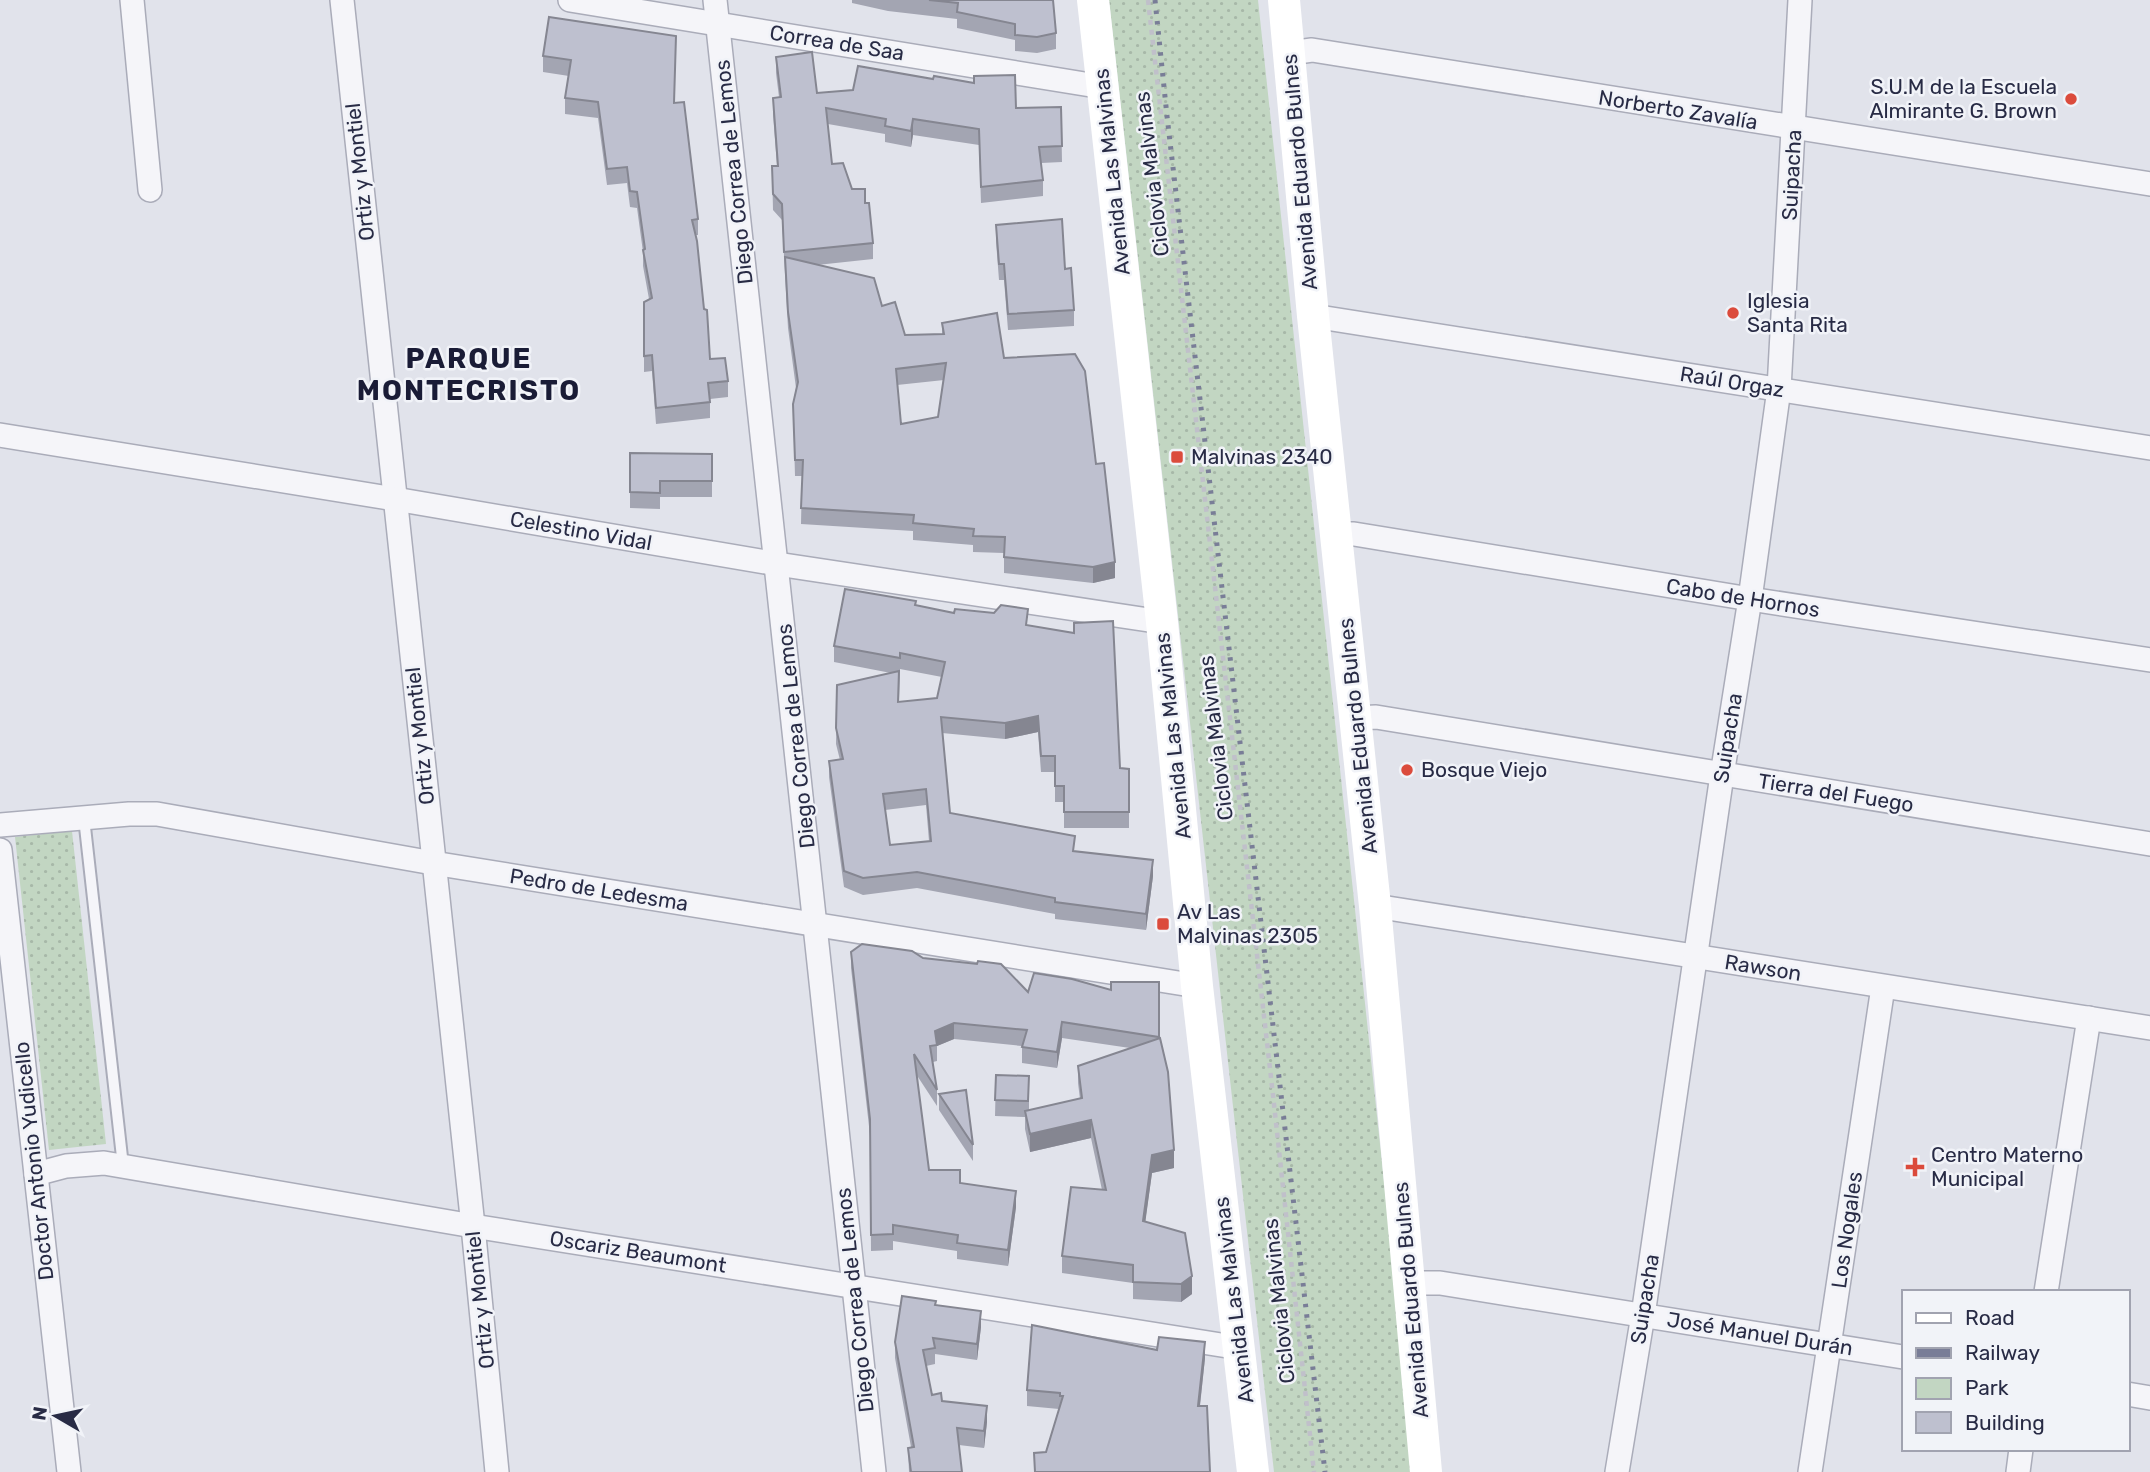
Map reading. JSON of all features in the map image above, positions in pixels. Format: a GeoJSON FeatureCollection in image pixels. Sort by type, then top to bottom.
{"type":"FeatureCollection","features":[{"type":"Feature","properties":{"kind":"main road","name":"Avenida Las Malvinas"},"geometry":{"type":"LineString","coordinates":[[1093,0],[1162,622],[1197,985],[1253,1472]]}},
{"type":"Feature","properties":{"kind":"main road","name":"Avenida Eduardo Bulnes"},"geometry":{"type":"LineString","coordinates":[[1284,0],[1313,316],[1375,906],[1426,1472]]}},
{"type":"Feature","properties":{"kind":"street"},"geometry":{"type":"LineString","coordinates":[[132,0],[150,190]]}},
{"type":"Feature","properties":{"kind":"street","name":"Ortiz y Montiel"},"geometry":{"type":"LineString","coordinates":[[342,0],[497,1472]]}},
{"type":"Feature","properties":{"kind":"street","name":"Correa de Saa"},"geometry":{"type":"LineString","coordinates":[[570,0],[1103,87]]}},
{"type":"Feature","properties":{"kind":"street","name":"Diego Correa de Lemos"},"geometry":{"type":"LineString","coordinates":[[715,0],[874,1472]]}},
{"type":"Feature","properties":{"kind":"street","name":"Suipacha"},"geometry":{"type":"LineString","coordinates":[[1617,1472],[1751,599],[1779,390],[1800,0]]}},
{"type":"Feature","properties":{"kind":"street","name":"Norberto Zavalía"},"geometry":{"type":"LineString","coordinates":[[1290,53],[1312,50],[2150,184]]}},
{"type":"Feature","properties":{"kind":"street","name":"Raúl Orgaz"},"geometry":{"type":"LineString","coordinates":[[1313,316],[2150,448]]}},
{"type":"Feature","properties":{"kind":"street","name":"Celestino Vidal"},"geometry":{"type":"LineString","coordinates":[[0,435],[777,564],[1162,622]]}},
{"type":"Feature","properties":{"kind":"street","name":"Cabo de Hornos"},"geometry":{"type":"LineString","coordinates":[[1337,534],[1354,534],[1751,599],[2150,660]]}},
{"type":"Feature","properties":{"kind":"street","name":"Tierra del Fuego"},"geometry":{"type":"LineString","coordinates":[[1355,718],[1376,717],[2150,844]]}},
{"type":"Feature","properties":{"kind":"street","name":"Pedro de Ledesma"},"geometry":{"type":"LineString","coordinates":[[0,825],[157,814],[433,863],[1197,985]]}},
{"type":"Feature","properties":{"kind":"street","name":"Doctor Antonio Yudicello"},"geometry":{"type":"LineString","coordinates":[[0,850],[69,1472]]}},
{"type":"Feature","properties":{"kind":"street","name":"Rawson"},"geometry":{"type":"LineString","coordinates":[[1375,906],[2150,1028]]}},
{"type":"Feature","properties":{"kind":"street","name":"Los Nogales"},"geometry":{"type":"LineString","coordinates":[[1810,1472],[1883,987]]}},
{"type":"Feature","properties":{"kind":"street"},"geometry":{"type":"LineString","coordinates":[[2046,1290],[2088,1018]]}},
{"type":"Feature","properties":{"kind":"street","name":"Oscariz Beaumont"},"geometry":{"type":"LineString","coordinates":[[36,1174],[78,1164],[104,1163],[473,1226],[1240,1348]]}},
{"type":"Feature","properties":{"kind":"street","name":"José Manuel Durán"},"geometry":{"type":"LineString","coordinates":[[1409,1283],[1440,1283],[1902,1357]]}},
{"type":"Feature","properties":{"kind":"street"},"geometry":{"type":"LineString","coordinates":[[2129,1394],[2150,1398]]}},
{"type":"Feature","properties":{"kind":"street"},"geometry":{"type":"LineString","coordinates":[[2018,1472],[2021,1451]]}},
{"type":"Feature","properties":{"kind":"lane"},"geometry":{"type":"LineString","coordinates":[[84,818],[123,1166]]}},
{"type":"Feature","properties":{"kind":"path","name":"Ciclovia Malvinas"},"geometry":{"type":"LineString","coordinates":[[1148,0],[1314,1472]]}},
{"type":"Feature","properties":{"kind":"green space"},"geometry":{"type":"Polygon","coordinates":[[[1109,0],[1258,0],[1415,1472],[1274,1472],[1109,0]]]}},
{"type":"Feature","properties":{"kind":"green space"},"geometry":{"type":"Polygon","coordinates":[[[72,831],[106,1144],[49,1150],[15,837],[72,831]]]}},
{"type":"Feature","properties":{"kind":"building"},"geometry":{"type":"Polygon","coordinates":[[[929,0],[1053,0],[1056,33],[1037,37],[1015,35],[1015,24],[957,12],[958,3],[929,0]]]}},
{"type":"Feature","properties":{"kind":"building"},"geometry":{"type":"Polygon","coordinates":[[[549,17],[676,36],[674,103],[684,102],[698,219],[692,220],[697,241],[704,309],[707,310],[710,359],[725,358],[728,381],[708,383],[710,402],[656,408],[652,355],[644,356],[644,302],[652,298],[643,250],[637,192],[630,191],[627,167],[607,169],[598,102],[565,98],[571,60],[543,56],[549,17]]]}},
{"type":"Feature","properties":{"kind":"building"},"geometry":{"type":"Polygon","coordinates":[[[812,52],[817,93],[853,90],[858,66],[974,83],[974,76],[1015,75],[1016,108],[1061,107],[1062,146],[1039,147],[1043,180],[981,187],[979,129],[913,119],[911,131],[885,126],[886,119],[826,108],[832,164],[843,163],[852,189],[865,189],[873,243],[784,252],[782,204],[773,194],[772,166],[778,166],[773,98],[781,97],[776,57],[812,52]]]}},
{"type":"Feature","properties":{"kind":"building"},"geometry":{"type":"Polygon","coordinates":[[[1062,219],[1065,269],[1071,268],[1074,310],[1008,314],[1004,264],[999,264],[996,225],[1062,219]]]}},
{"type":"Feature","properties":{"kind":"building"},"geometry":{"type":"Polygon","coordinates":[[[785,257],[874,278],[882,306],[895,302],[905,335],[944,334],[942,323],[997,313],[1004,358],[1075,354],[1085,371],[1096,464],[1104,463],[1115,562],[1093,567],[1004,557],[1005,537],[973,536],[974,529],[913,523],[914,515],[801,508],[803,460],[795,460],[793,404],[798,382],[788,312],[785,257]],[[946,363],[896,369],[901,424],[938,417],[946,363]]]}},
{"type":"Feature","properties":{"kind":"building"},"geometry":{"type":"Polygon","coordinates":[[[630,453],[712,454],[712,481],[660,481],[660,493],[630,492],[630,453]]]}},
{"type":"Feature","properties":{"kind":"building"},"geometry":{"type":"Polygon","coordinates":[[[845,589],[916,601],[915,605],[954,613],[955,609],[994,613],[1001,605],[1028,609],[1026,625],[1074,633],[1074,623],[1113,621],[1120,768],[1129,769],[1129,812],[1064,812],[1064,786],[1055,786],[1055,756],[1041,756],[1038,716],[1005,723],[941,717],[950,813],[1075,836],[1073,851],[1153,860],[1146,914],[1055,902],[1055,898],[917,872],[863,878],[844,871],[829,761],[843,759],[836,728],[837,685],[899,671],[898,702],[937,698],[945,662],[900,653],[900,658],[834,646],[845,589]],[[926,789],[883,794],[890,845],[931,841],[926,789]]]}},
{"type":"Feature","properties":{"kind":"building"},"geometry":{"type":"Polygon","coordinates":[[[862,944],[912,951],[923,958],[1001,964],[1028,992],[1034,973],[1072,979],[1111,990],[1111,982],[1159,982],[1159,1037],[1062,1022],[1057,1052],[1022,1047],[1027,1030],[954,1023],[935,1031],[937,1045],[930,1046],[937,1090],[914,1054],[929,1170],[960,1170],[960,1183],[1016,1191],[1008,1250],[957,1243],[958,1235],[893,1225],[893,1234],[871,1235],[870,1119],[851,952],[862,944]]]}},
{"type":"Feature","properties":{"kind":"building"},"geometry":{"type":"Polygon","coordinates":[[[1160,1038],[1168,1072],[1174,1150],[1152,1155],[1143,1221],[1185,1233],[1192,1276],[1181,1284],[1133,1282],[1133,1265],[1062,1256],[1071,1187],[1106,1190],[1091,1120],[1030,1134],[1025,1111],[1082,1098],[1078,1066],[1160,1038]]]}},
{"type":"Feature","properties":{"kind":"building"},"geometry":{"type":"Polygon","coordinates":[[[996,1075],[1029,1076],[1028,1101],[995,1100],[996,1075]]]}},
{"type":"Feature","properties":{"kind":"building"},"geometry":{"type":"Polygon","coordinates":[[[966,1090],[973,1145],[939,1094],[966,1090]]]}},
{"type":"Feature","properties":{"kind":"building"},"geometry":{"type":"Polygon","coordinates":[[[902,1296],[936,1301],[935,1305],[981,1311],[977,1344],[933,1338],[935,1348],[923,1350],[932,1395],[941,1393],[942,1401],[987,1406],[984,1431],[957,1428],[962,1472],[911,1472],[908,1448],[914,1447],[895,1342],[902,1296]]]}},
{"type":"Feature","properties":{"kind":"building"},"geometry":{"type":"Polygon","coordinates":[[[1032,1325],[1157,1350],[1159,1337],[1205,1342],[1198,1406],[1207,1406],[1210,1472],[1035,1472],[1034,1453],[1046,1452],[1063,1396],[1060,1396],[1060,1393],[1027,1390],[1032,1325]]]}},
{"type":"Feature","properties":{"kind":"railway"},"geometry":{"type":"LineString","coordinates":[[1155,0],[1325,1472]]}},
{"type":"Feature","properties":{"kind":"place","name":"S.U.M de la Escuela Almirante G. Brown"},"geometry":{"type":"Point","coordinates":[2071,99]}},
{"type":"Feature","properties":{"kind":"place","name":"Iglesia Santa Rita"},"geometry":{"type":"Point","coordinates":[1733,313]}},
{"type":"Feature","properties":{"kind":"place","name":"Malvinas 2340"},"geometry":{"type":"Point","coordinates":[1177,457]}},
{"type":"Feature","properties":{"kind":"place","name":"Bosque Viejo"},"geometry":{"type":"Point","coordinates":[1407,770]}},
{"type":"Feature","properties":{"kind":"place","name":"Av Las Malvinas 2305"},"geometry":{"type":"Point","coordinates":[1163,924]}},
{"type":"Feature","properties":{"kind":"place","name":"Centro Materno Municipal"},"geometry":{"type":"Point","coordinates":[1915,1167]}},
{"type":"Feature","properties":{"kind":"district","name":"PARQUE MONTECRISTO"},"geometry":{"type":"Point","coordinates":[469,374]}}]}
